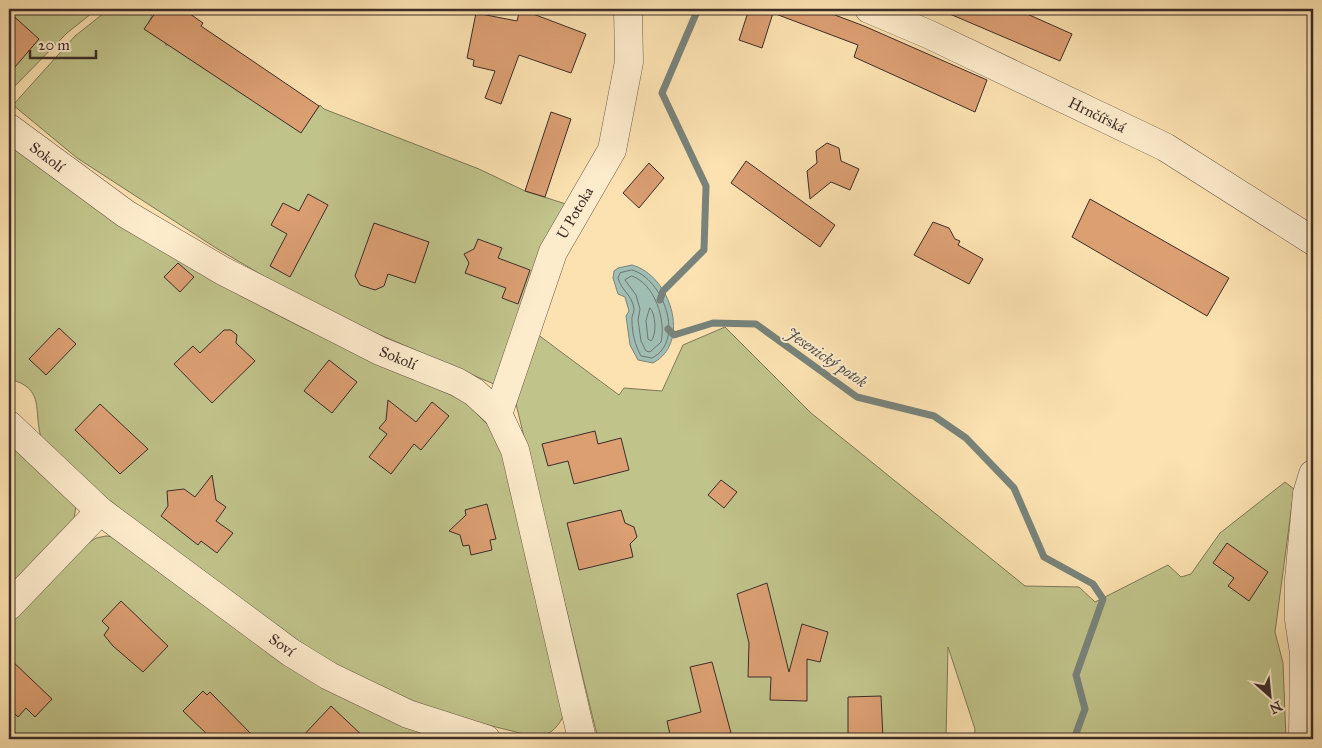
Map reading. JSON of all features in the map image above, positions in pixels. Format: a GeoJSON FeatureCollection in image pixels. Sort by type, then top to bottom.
{"type":"FeatureCollection","features":[{"type":"Feature","properties":{"kind":"street","name":"U Potoka"},"geometry":{"type":"LineString","coordinates":[[498,414],[553,252],[612,150],[629,62],[628,9]]}},
{"type":"Feature","properties":{"kind":"street","name":"Hrnčířská"},"geometry":{"type":"LineString","coordinates":[[869,9],[928,34],[1165,147],[1313,241]]}},
{"type":"Feature","properties":{"kind":"street","name":"Sokolí"},"geometry":{"type":"LineString","coordinates":[[9,128],[126,214],[223,271],[380,351],[457,382],[474,392],[498,414],[515,450],[582,739]]}},
{"type":"Feature","properties":{"kind":"street","name":"Soví"},"geometry":{"type":"LineString","coordinates":[[9,425],[100,511],[290,652],[329,676],[408,714],[486,739]]}},
{"type":"Feature","properties":{"kind":"street"},"geometry":{"type":"LineString","coordinates":[[1303,739],[1309,656],[1299,620],[1298,579],[1307,494],[1313,474]]}},
{"type":"Feature","properties":{"kind":"street"},"geometry":{"type":"LineString","coordinates":[[9,606],[100,511]]}},
{"type":"Feature","properties":{"kind":"green space"},"geometry":{"type":"Polygon","coordinates":[[[9,9],[97,9],[67,33],[9,92],[9,9]]]}},
{"type":"Feature","properties":{"kind":"green space"},"geometry":{"type":"Polygon","coordinates":[[[109,9],[149,9],[152,16],[145,29],[166,42],[166,46],[168,44],[301,132],[320,105],[324,109],[479,169],[525,191],[566,204],[496,385],[318,308],[216,248],[77,158],[13,105],[75,36],[109,9]]]}},
{"type":"Feature","properties":{"kind":"green space"},"geometry":{"type":"Polygon","coordinates":[[[9,142],[174,257],[241,296],[303,328],[464,401],[490,427],[502,450],[563,717],[551,732],[532,736],[460,718],[384,689],[324,658],[250,608],[96,491],[41,437],[33,394],[21,383],[9,379],[9,142]]]}},
{"type":"Feature","properties":{"kind":"green space"},"geometry":{"type":"Polygon","coordinates":[[[725,327],[811,413],[1025,586],[1079,587],[1095,602],[1168,565],[1181,577],[1191,574],[1220,533],[1285,482],[1294,489],[1275,632],[1283,663],[1286,739],[974,739],[975,729],[948,647],[946,739],[792,739],[791,737],[749,735],[746,739],[598,739],[516,404],[517,381],[537,334],[619,395],[624,388],[662,391],[683,345],[725,327]]]}},
{"type":"Feature","properties":{"kind":"green space"},"geometry":{"type":"Polygon","coordinates":[[[18,450],[76,506],[74,519],[9,587],[9,451],[18,450]]]}},
{"type":"Feature","properties":{"kind":"green space"},"geometry":{"type":"Polygon","coordinates":[[[115,537],[444,739],[9,739],[9,622],[87,544],[96,538],[115,537]]]}},
{"type":"Feature","properties":{"kind":"water"},"geometry":{"type":"Polygon","coordinates":[[[632,265],[645,271],[657,282],[666,295],[671,310],[674,325],[672,340],[665,353],[653,363],[638,360],[630,345],[626,316],[629,311],[625,297],[618,294],[613,278],[614,271],[618,268],[632,265]]]}},
{"type":"Feature","properties":{"kind":"building"},"geometry":{"type":"Polygon","coordinates":[[[158,9],[183,9],[203,23],[201,26],[319,106],[301,133],[144,29],[158,9]]]}},
{"type":"Feature","properties":{"kind":"building"},"geometry":{"type":"Polygon","coordinates":[[[520,9],[586,34],[571,73],[519,55],[501,104],[485,98],[495,71],[473,66],[474,60],[467,58],[476,13],[517,21],[520,9]]]}},
{"type":"Feature","properties":{"kind":"building"},"geometry":{"type":"Polygon","coordinates":[[[749,9],[819,9],[864,26],[987,80],[975,112],[854,57],[858,45],[773,13],[762,48],[739,40],[749,9]]]}},
{"type":"Feature","properties":{"kind":"building"},"geometry":{"type":"Polygon","coordinates":[[[938,9],[1016,9],[1072,34],[1060,61],[938,9]]]}},
{"type":"Feature","properties":{"kind":"building"},"geometry":{"type":"Polygon","coordinates":[[[9,12],[39,39],[9,74],[9,12]]]}},
{"type":"Feature","properties":{"kind":"building"},"geometry":{"type":"Polygon","coordinates":[[[551,112],[571,119],[545,197],[525,191],[551,112]]]}},
{"type":"Feature","properties":{"kind":"building"},"geometry":{"type":"Polygon","coordinates":[[[827,143],[839,148],[841,161],[859,169],[850,190],[831,182],[810,199],[807,171],[817,163],[816,151],[827,143]]]}},
{"type":"Feature","properties":{"kind":"building"},"geometry":{"type":"Polygon","coordinates":[[[746,161],[835,225],[820,247],[731,183],[746,161]]]}},
{"type":"Feature","properties":{"kind":"building"},"geometry":{"type":"Polygon","coordinates":[[[649,163],[664,178],[639,208],[623,193],[649,163]]]}},
{"type":"Feature","properties":{"kind":"building"},"geometry":{"type":"Polygon","coordinates":[[[308,194],[328,205],[290,277],[270,266],[287,234],[271,225],[283,203],[299,211],[308,194]]]}},
{"type":"Feature","properties":{"kind":"building"},"geometry":{"type":"Polygon","coordinates":[[[1090,199],[1229,278],[1207,316],[1072,237],[1090,199]]]}},
{"type":"Feature","properties":{"kind":"building"},"geometry":{"type":"Polygon","coordinates":[[[933,222],[949,228],[955,239],[960,241],[958,245],[983,259],[969,284],[914,255],[933,222]]]}},
{"type":"Feature","properties":{"kind":"building"},"geometry":{"type":"Polygon","coordinates":[[[374,223],[429,242],[415,283],[388,274],[384,286],[375,290],[360,285],[355,276],[374,223]]]}},
{"type":"Feature","properties":{"kind":"building"},"geometry":{"type":"Polygon","coordinates":[[[478,239],[502,248],[498,258],[530,270],[518,304],[502,298],[506,288],[465,273],[469,263],[464,254],[474,249],[478,239]]]}},
{"type":"Feature","properties":{"kind":"building"},"geometry":{"type":"Polygon","coordinates":[[[178,263],[194,277],[180,292],[164,277],[178,263]]]}},
{"type":"Feature","properties":{"kind":"building"},"geometry":{"type":"Polygon","coordinates":[[[59,328],[76,344],[46,375],[29,359],[59,328]]]}},
{"type":"Feature","properties":{"kind":"building"},"geometry":{"type":"Polygon","coordinates":[[[224,330],[231,330],[237,335],[236,343],[255,361],[212,403],[174,364],[193,346],[200,353],[224,330]]]}},
{"type":"Feature","properties":{"kind":"building"},"geometry":{"type":"Polygon","coordinates":[[[329,360],[357,382],[332,413],[304,391],[329,360]]]}},
{"type":"Feature","properties":{"kind":"building"},"geometry":{"type":"Polygon","coordinates":[[[388,400],[416,422],[432,402],[449,416],[421,450],[414,444],[391,474],[369,457],[387,434],[379,428],[386,420],[388,400]]]}},
{"type":"Feature","properties":{"kind":"building"},"geometry":{"type":"Polygon","coordinates":[[[100,404],[148,449],[120,474],[75,430],[100,404]]]}},
{"type":"Feature","properties":{"kind":"building"},"geometry":{"type":"Polygon","coordinates":[[[595,431],[598,444],[621,438],[629,470],[574,484],[568,461],[548,466],[542,444],[595,431]]]}},
{"type":"Feature","properties":{"kind":"building"},"geometry":{"type":"Polygon","coordinates":[[[212,475],[216,500],[226,507],[216,521],[233,533],[217,553],[201,541],[198,545],[161,516],[168,506],[167,491],[184,489],[195,497],[212,475]]]}},
{"type":"Feature","properties":{"kind":"building"},"geometry":{"type":"Polygon","coordinates":[[[721,480],[737,492],[724,508],[708,495],[721,480]]]}},
{"type":"Feature","properties":{"kind":"building"},"geometry":{"type":"Polygon","coordinates":[[[487,504],[496,539],[490,540],[492,550],[471,555],[469,545],[463,546],[460,535],[449,531],[466,515],[465,510],[487,504]]]}},
{"type":"Feature","properties":{"kind":"building"},"geometry":{"type":"Polygon","coordinates":[[[621,510],[625,523],[634,527],[637,537],[630,544],[633,557],[579,570],[567,523],[621,510]]]}},
{"type":"Feature","properties":{"kind":"building"},"geometry":{"type":"Polygon","coordinates":[[[1227,543],[1268,572],[1249,601],[1228,586],[1234,578],[1213,563],[1227,543]]]}},
{"type":"Feature","properties":{"kind":"building"},"geometry":{"type":"Polygon","coordinates":[[[767,583],[789,672],[802,624],[828,632],[820,662],[807,659],[807,701],[770,700],[771,677],[748,677],[749,643],[737,594],[767,583]]]}},
{"type":"Feature","properties":{"kind":"building"},"geometry":{"type":"Polygon","coordinates":[[[121,601],[168,646],[143,672],[113,646],[104,635],[109,628],[102,621],[121,601]]]}},
{"type":"Feature","properties":{"kind":"building"},"geometry":{"type":"Polygon","coordinates":[[[9,658],[52,699],[35,717],[26,708],[18,717],[9,708],[9,658]]]}},
{"type":"Feature","properties":{"kind":"building"},"geometry":{"type":"Polygon","coordinates":[[[712,662],[731,733],[705,739],[671,739],[667,721],[701,712],[690,667],[712,662]]]}},
{"type":"Feature","properties":{"kind":"building"},"geometry":{"type":"Polygon","coordinates":[[[203,691],[207,695],[210,692],[256,739],[212,739],[183,711],[203,691]]]}},
{"type":"Feature","properties":{"kind":"building"},"geometry":{"type":"Polygon","coordinates":[[[881,696],[883,739],[848,739],[848,697],[881,696]]]}},
{"type":"Feature","properties":{"kind":"building"},"geometry":{"type":"Polygon","coordinates":[[[331,706],[366,739],[300,739],[331,706]]]}},
{"type":"Feature","properties":{"kind":"waterway","name":"Jesenický potok"},"geometry":{"type":"LineString","coordinates":[[660,300],[663,291],[704,250],[706,186],[662,93],[698,9]]}},
{"type":"Feature","properties":{"kind":"waterway","name":"Jesenický potok"},"geometry":{"type":"LineString","coordinates":[[668,329],[674,335],[713,323],[756,324],[857,397],[934,416],[966,438],[1014,488],[1044,557],[1093,584],[1103,599],[1076,675],[1085,709],[1074,739]]}}]}
